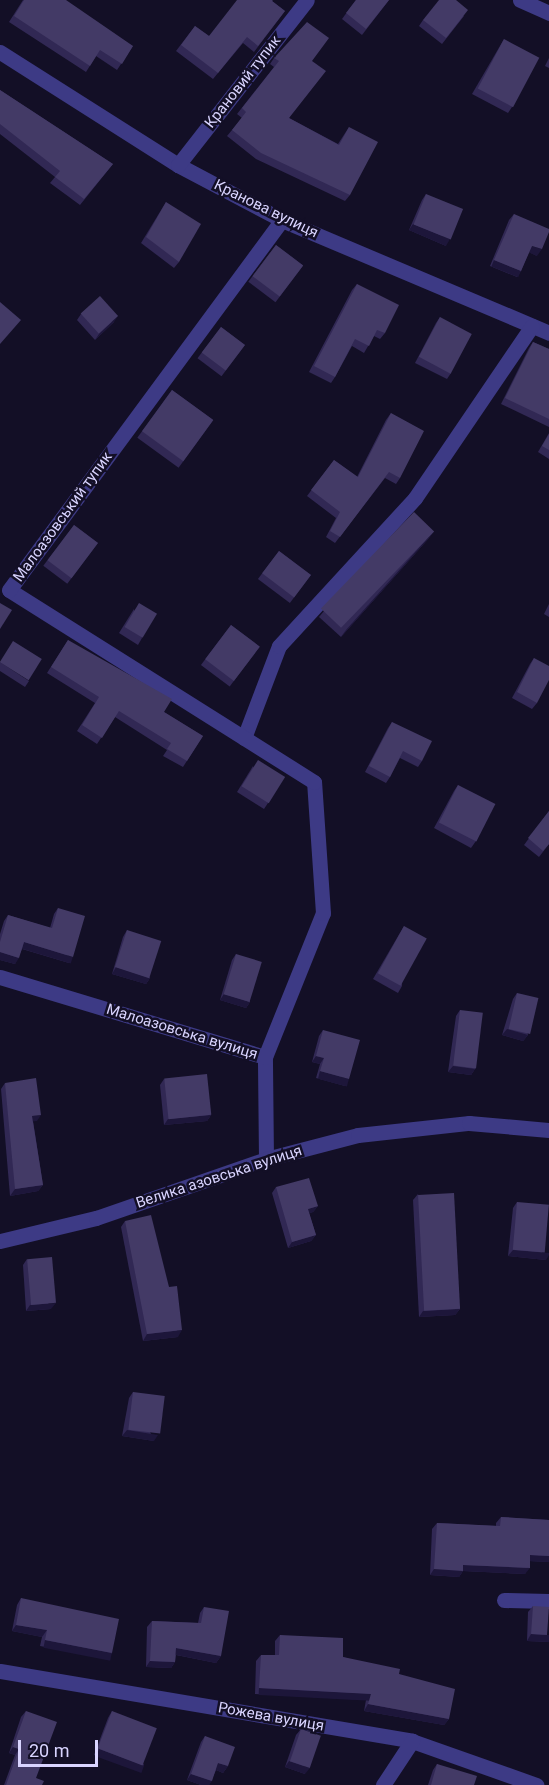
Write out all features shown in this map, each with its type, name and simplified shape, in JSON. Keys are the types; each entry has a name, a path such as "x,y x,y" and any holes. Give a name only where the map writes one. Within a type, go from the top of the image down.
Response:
{"street":[{"name":"Крановий тупик","path":"178,165 307,0"},
{"path":"520,0 549,13"},
{"name":"Кранова вулиця","path":"0,52 178,165 282,220 549,333"},
{"name":"Малоазовський тупик","path":"265,1057 323,913 314,782 9,590 282,220"},
{"path":"244,738 279,646 415,498 532,326"},
{"name":"Малоазовська вулиця","path":"0,977 265,1057 266,1159"},
{"name":"Велика азовська вулиця","path":"0,1241 96,1218 266,1159 358,1135 469,1123 549,1130"},
{"path":"504,1600 549,1601"},
{"name":"Рожева вулиця","path":"0,1671 412,1741 536,1785"},
{"path":"383,1785 412,1741"}],"building":[{"path":"24,0 66,0 133,46 122,64 100,50 90,66 14,16"},
{"path":"237,0 273,0 285,11 258,46 247,37 218,73 181,45 195,26 209,36"},
{"path":"356,0 389,0 366,29 346,13"},
{"path":"439,0 456,0 468,10 446,38 423,20"},
{"path":"307,22 329,38 312,61 326,71 289,118 339,145 349,127 378,142 350,195 261,153 232,130 246,112 242,108 279,61 274,58"},
{"path":"504,39 539,58 513,107 478,88"},
{"path":"0,90 113,164 84,199 55,177 60,171 0,124"},
{"path":"426,194 463,209 451,240 414,225"},
{"path":"166,202 201,224 179,262 146,237"},
{"path":"514,214 549,229 542,249 532,246 521,271 494,260"},
{"path":"276,245 303,265 280,297 253,276"},
{"path":"357,284 399,305 385,333 377,330 369,346 355,339 335,377 314,366"},
{"path":"100,296 118,316 99,333 81,313"},
{"path":"0,302 21,320 0,344"},
{"path":"440,317 472,334 451,374 419,357"},
{"path":"221,327 245,345 226,371 202,353"},
{"path":"533,342 549,349 549,419 505,398"},
{"path":"172,390 213,420 183,461 142,431"},
{"path":"391,413 424,431 400,478 389,472 340,537 330,531 340,512 311,490 334,460 358,477"},
{"path":"549,434 549,450 542,446"},
{"path":"414,512 434,531 341,628 321,608"},
{"path":"74,525 98,543 71,578 48,560"},
{"path":"279,551 311,575 294,597 262,573"},
{"path":"0,603 12,610 0,629"},
{"path":"139,603 157,614 143,638 125,627"},
{"path":"231,625 260,647 234,681 205,659"},
{"path":"68,640 172,699 164,712 203,736 187,761 167,749 171,743 119,711 102,738 82,725 99,697 51,667"},
{"path":"13,641 42,659 29,680 0,662"},
{"path":"534,658 549,666 549,680 537,703 517,692"},
{"path":"392,722 432,741 422,761 403,751 390,777 369,766"},
{"path":"258,760 285,777 269,803 242,786"},
{"path":"458,785 495,804 476,841 439,822"},
{"path":"549,811 549,844 543,851 528,838"},
{"path":"58,908 85,916 73,957 24,942 19,958 0,952 0,942 8,915 52,928"},
{"path":"404,926 427,939 401,986 378,973"},
{"path":"127,930 161,941 149,978 115,967"},
{"path":"236,954 262,962 250,1002 224,994"},
{"path":"517,993 538,998 530,1034 509,1029"},
{"path":"460,1010 483,1013 476,1068 453,1066"},
{"path":"323,1030 360,1040 349,1079 320,1071 324,1058 316,1056"},
{"path":"207,1074 211,1115 169,1119 164,1078"},
{"path":"36,1078 41,1115 32,1116 43,1185 15,1189 5,1083"},
{"path":"309,1178 318,1206 308,1209 316,1235 292,1242 276,1187"},
{"path":"454,1193 460,1309 424,1311 418,1195"},
{"path":"517,1202 549,1205 545,1253 513,1250"},
{"path":"151,1215 169,1287 177,1286 182,1330 147,1334 125,1221"},
{"path":"52,1257 56,1303 31,1305 27,1259"},
{"path":"133,1392 165,1396 160,1434 128,1430"},
{"path":"501,1517 549,1520 549,1556 530,1555 530,1568 463,1565 463,1571 434,1569 437,1523 500,1526"},
{"path":"21,1598 119,1619 112,1653 45,1640 47,1630 16,1625"},
{"path":"533,1606 549,1607 547,1635 531,1634"},
{"path":"204,1607 229,1611 221,1656 176,1648 175,1662 150,1661 152,1621 201,1623"},
{"path":"280,1635 343,1638 343,1657 400,1669 399,1674 455,1689 449,1719 368,1704 371,1694 259,1688 261,1655 279,1655"},
{"path":"26,1711 57,1722 36,1778 44,1781 42,1785 6,1785 19,1749 13,1747"},
{"path":"112,1711 157,1728 142,1766 98,1748"},
{"path":"301,1729 321,1736 310,1768 290,1761"},
{"path":"205,1736 235,1747 228,1766 218,1763 212,1781 191,1774"},
{"path":"437,1764 477,1776 474,1785 431,1785"}]}
